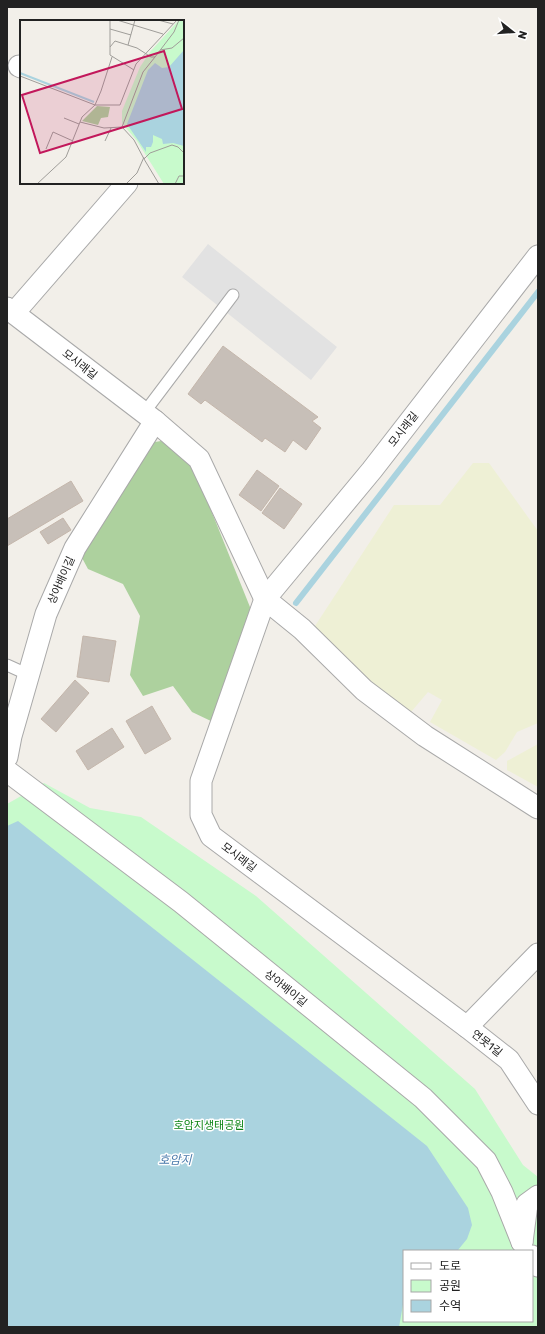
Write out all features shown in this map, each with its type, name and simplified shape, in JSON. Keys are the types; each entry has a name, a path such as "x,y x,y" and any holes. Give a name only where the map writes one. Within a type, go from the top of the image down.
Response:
{"street":[{"path":"10,310 127,184"},
{"name":"모시래길","path":"467,1027 211,836 201,815 201,781 264,599 372,470 538,256"},
{"name":"모시래길","path":"10,310 150,417 199,459 264,599"},
{"name":"상아배이길","path":"7,757 10,736 46,614 75,548 150,417"},
{"path":"264,599 302,629 364,690 419,732 538,808"},
{"name":"상아배이길","path":"7,771 181,902 422,1098 486,1161 502,1192 528,1250"},
{"name":"연못1길","path":"538,954 467,1027 509,1060 538,1104"},
{"path":"528,1250 527,1204 538,1196"}],"lane":[{"path":"150,417 233,295"},
{"path":"7,665 28,675"}],"green space":[{"path":"161,441 192,463 252,612 213,722 192,712 173,686 143,696 130,675 140,616 123,584 88,569 81,556 149,443"},
{"path":"473,463 489,463 538,531 538,723 517,732 505,752 496,760 430,722 442,700 428,692 411,712 391,700 315,634 315,626 394,505 440,505"},
{"path":"538,744 538,787 507,770 507,761"},
{"name":"호암지","path":"44,783 90,808 141,817 256,896 475,1089 523,1165 538,1177 538,1327 7,1327 7,804"}],"shaded area":[{"path":"208,244 337,347 311,380 182,277"}],"water":[{"name":"호암지","path":"18,821 427,1146 468,1208 472,1225 467,1239 458,1250 403,1250 403,1305 399,1327 7,1327 7,826"}],"building":[{"path":"223,346 318,417 312,421 321,428 306,450 293,440 285,452 265,438 262,442 205,400 201,404 188,394"},
{"path":"257,470 279,486 261,511 239,495"},
{"path":"71,481 83,501 7,546 7,519"},
{"path":"280,488 302,504 284,529 262,513"},
{"path":"63,518 71,530 48,544 40,532"},
{"path":"83,636 116,641 109,682 77,677"},
{"path":"75,680 89,693 56,732 41,719"},
{"path":"152,706 171,739 145,754 126,721"},
{"path":"112,728 124,747 88,770 76,751"}],"waterway":[{"path":"296,603 538,292"}],"park label":[{"name":"호암지생태공원","path":"209,1125"}]}
